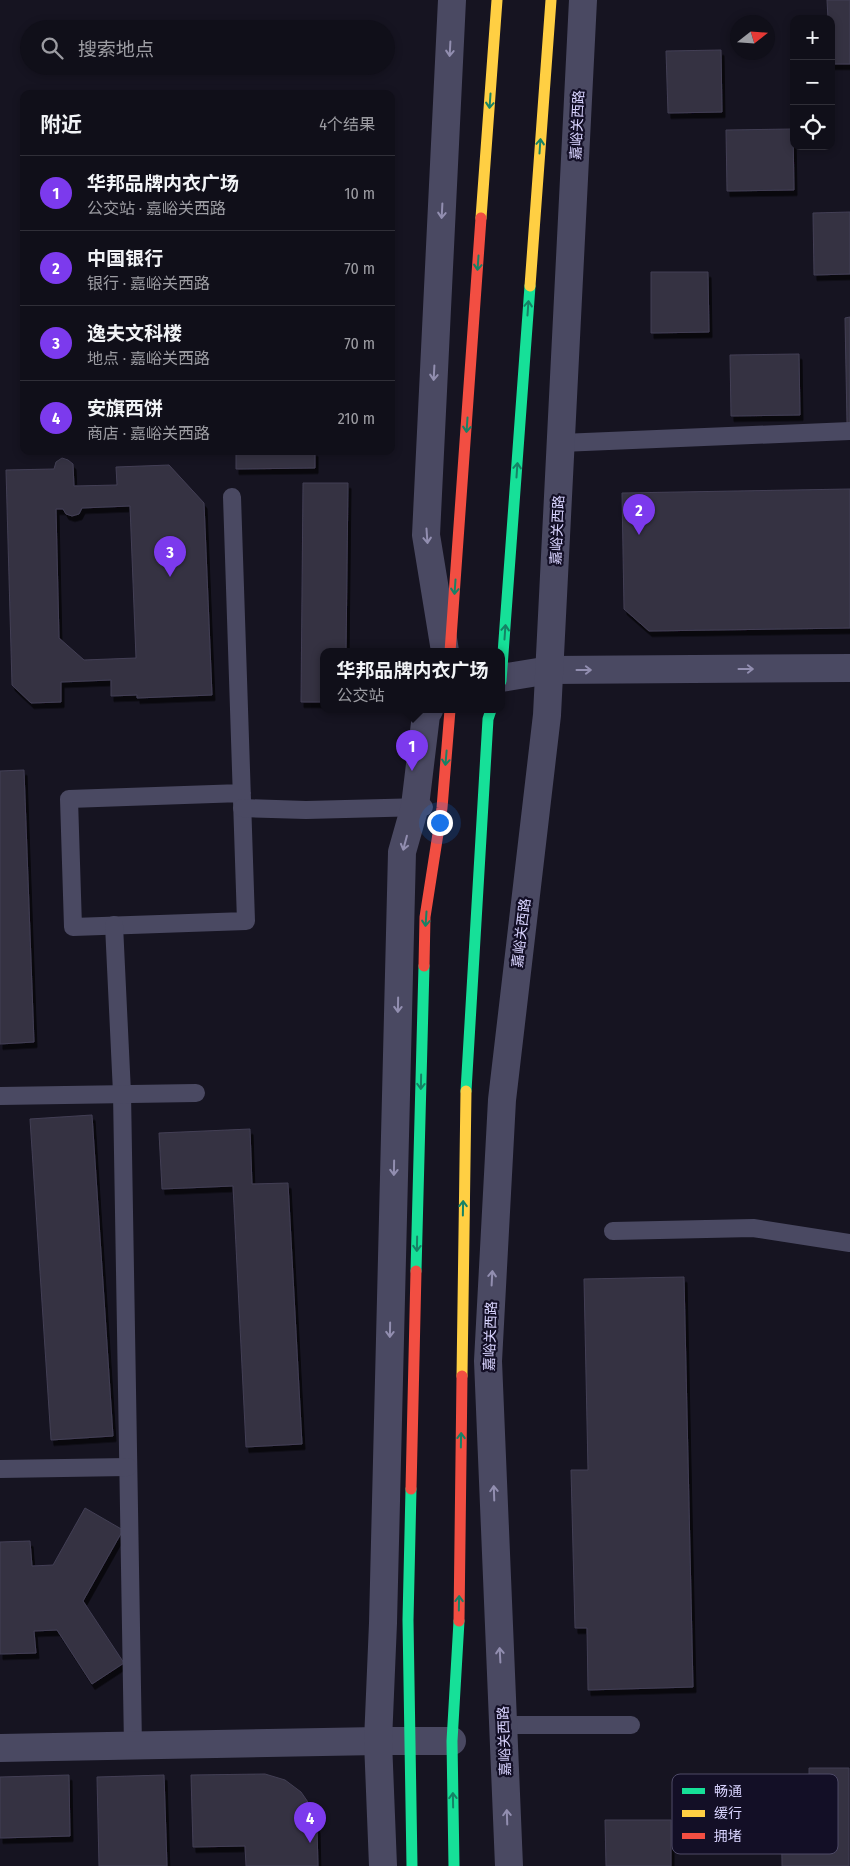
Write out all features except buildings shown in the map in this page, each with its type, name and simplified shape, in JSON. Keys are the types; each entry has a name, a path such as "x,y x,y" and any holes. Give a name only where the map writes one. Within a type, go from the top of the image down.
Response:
{"main road":[{"path":"450,648 497,0"},
{"path":"503,648 550,0"},
{"path":"412,1866 408,1620 425,917 442,808 450,713"},
{"name":"嘉峪关西路","path":"454,1866 452,1741 459,1619 464,1102 488,719 490,713"}],"street":[{"path":"444,648 426,534 452,0"},
{"name":"嘉峪关西路","path":"509,1866 488,1361 502,1100 547,715 583,0"},
{"path":"505,678 550,670 850,668"},
{"path":"383,1866 378,1741 383,1623 402,852 415,806 427,713"},
{"path":"0,1748 452,1741"}],"lane":[{"path":"561,444 850,432"},
{"path":"232,497 242,801 246,921 73,927 69,799 242,801 306,810 415,806 442,808"},
{"path":"114,925 122,1093 133,1746"},
{"path":"0,1096 196,1093"},
{"path":"613,1231 753,1228 850,1243"},
{"path":"0,1470 128,1467"},
{"path":"504,1725 631,1724"}],"traffic: fast":[{"path":"503,648 530,286"},
{"path":"466,1091 488,719 490,713"},
{"path":"416,1271 424,966"},
{"path":"411,1489 408,1620 412,1866"},
{"path":"454,1866 452,1741 459,1621"}],"traffic: slow":[{"path":"481,218 497,0"},
{"path":"530,286 551,0"},
{"path":"462,1376 466,1091"}],"traffic: jam":[{"path":"450,648 481,218"},
{"path":"424,966 425,917 442,808 450,713"},
{"path":"411,1489 416,1271"},
{"path":"459,1621 462,1376"}],"place":[{"name":"中国银行","path":"639,535"},
{"name":"逸夫文科楼","path":"170,577"},
{"name":"华邦品牌内衣广场","path":"412,771"},
{"name":"安旗西饼","path":"310,1843"}]}
